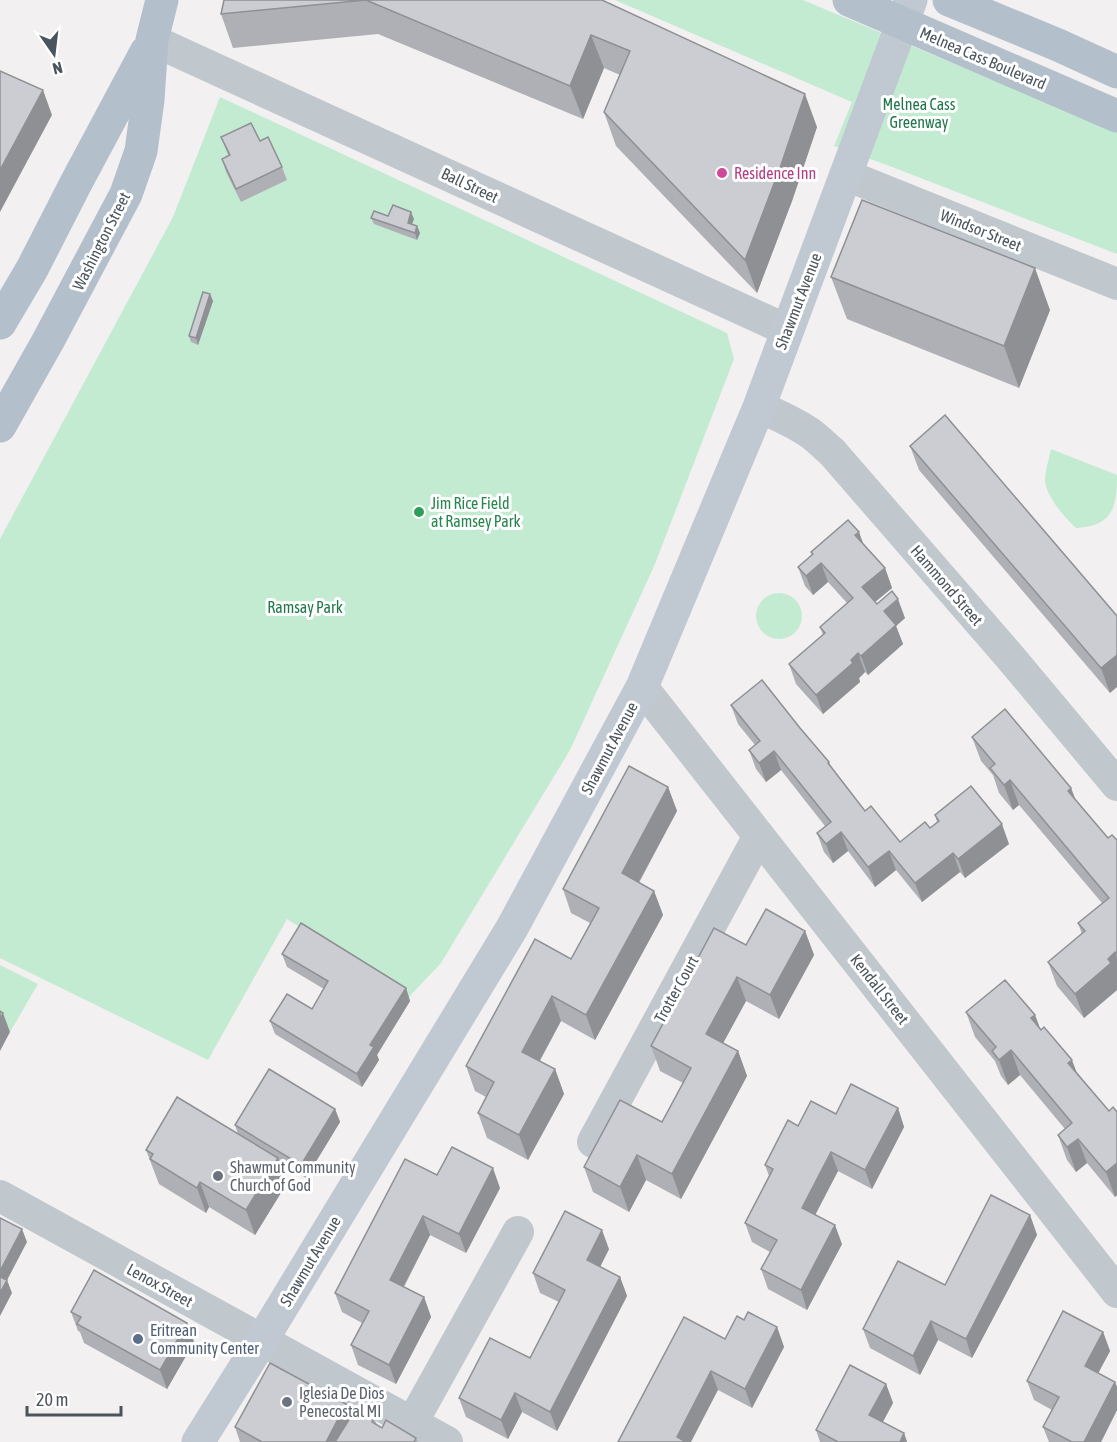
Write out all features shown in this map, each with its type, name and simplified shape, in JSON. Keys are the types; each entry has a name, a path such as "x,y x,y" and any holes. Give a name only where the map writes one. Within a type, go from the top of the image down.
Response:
{"main road":[{"name":"Washington Street","path":"0,426 126,194 141,151 152,40 162,0"},
{"name":"Melnea Cass Boulevard","path":"849,0 907,12 1117,116"},
{"path":"949,0 1117,72"},
{"name":"Shawmut Avenue","path":"198,1442 512,928 642,687 759,407 907,12"},
{"name":"Washington Street","path":"0,323 32,269 152,40"}],"street":[{"name":"Ball Street","path":"152,40 787,330"},
{"name":"Windsor Street","path":"846,175 1117,284"},
{"name":"Hammond Street","path":"759,407 805,430 832,452 1010,657 1117,785"},
{"name":"Kendall Street","path":"642,687 1117,1292"},
{"name":"Trotter Court","path":"593,1142 759,836"},
{"name":"Lenox Street","path":"0,1196 447,1442"},
{"path":"412,1423 518,1232"}],"green space":[{"name":"Melnea Cass Greenway","path":"615,0 803,0 1117,132 1117,254 834,146 852,102"},
{"name":"Ramsay Park","path":"220,97 727,333 734,359 655,564 570,750 441,963 409,997 287,919 208,1060 0,958 0,539 173,217"},
{"path":"1051,449 1117,475 1114,505 1105,519 1076,528 1062,513 1046,487 1046,469"},
{"path":"779,593 795,600 802,616 795,632 779,639 763,632 756,616 763,600"},
{"path":"0,965 38,984 10,1032 0,1027"}],"building":[{"path":"224,0 366,0 221,14"},
{"path":"366,0 602,0 805,94 745,260 604,112 630,51 591,35 570,86"},
{"path":"0,71 43,90 0,170"},
{"path":"251,123 260,141 268,137 282,167 236,189 222,159 230,155 221,137"},
{"path":"862,200 1035,268 1004,346 831,277"},
{"path":"393,205 411,212 408,223 417,226 415,233 371,218 374,211 388,216"},
{"path":"203,292 210,294 196,338 189,336"},
{"path":"945,415 1117,616 1117,655 1101,668 910,446"},
{"path":"848,520 859,532 855,535 885,568 862,587 877,604 892,591 898,599 884,611 896,625 861,656 858,653 851,660 853,663 816,695 789,664 825,633 820,627 853,598 821,563 806,576 798,567 813,554 811,552"},
{"path":"762,680 829,762 865,811 871,806 900,842 925,822 930,828 939,821 935,815 971,786 1002,824 958,859 953,853 915,883 889,851 868,867 841,832 826,844 817,833 831,822 774,751 759,763 749,750 760,741 731,705"},
{"path":"1005,709 1071,788 1068,791 1108,838 1112,835 1117,840 1117,954 1115,952 1108,959 1111,963 1075,994 1048,962 1085,931 1078,923 1109,898 1010,780 1004,785 990,768 995,764 972,737"},
{"path":"629,766 668,787 622,873 654,891 586,1015 552,996 522,1052 555,1069 519,1135 478,1113 494,1082 466,1066 535,939 571,959 599,908 563,889"},
{"path":"766,909 805,931 770,995 737,977 706,1034 738,1051 672,1174 637,1155 620,1187 584,1167 620,1100 662,1122 691,1068 651,1046 714,928 746,945"},
{"path":"301,923 406,988 370,1045 374,1047 357,1074 270,1021 287,994 312,1009 328,981 282,954"},
{"path":"1005,980 1035,1015 1031,1018 1041,1030 1044,1027 1072,1060 1068,1063 1109,1111 1113,1107 1117,1112 1117,1163 1106,1172 1078,1139 1067,1147 1058,1135 1072,1123 1011,1050 999,1060 992,1051 996,1047 966,1012"},
{"path":"269,1069 335,1109 301,1165 235,1125"},
{"path":"851,1084 898,1108 865,1170 831,1152 802,1208 835,1225 801,1290 761,1269 777,1240 745,1223 773,1169 765,1165 788,1120 798,1126 811,1101 836,1114"},
{"name":"Shawmut Community Church of God","path":"177,1097 278,1158 246,1210 200,1182 197,1188 150,1159 153,1154 146,1150"},
{"path":"452,1147 493,1168 459,1234 423,1216 390,1280 424,1297 389,1365 351,1345 369,1311 335,1293 405,1159 437,1175"},
{"path":"991,1195 1030,1215 966,1339 931,1321 913,1356 863,1329 898,1261 945,1285"},
{"path":"565,1211 602,1230 587,1260 620,1277 550,1412 515,1393 501,1420 459,1398 490,1338 530,1358 565,1290 533,1273"},
{"path":"0,1218 22,1229 0,1271"},
{"name":"Eritrean Community Center","path":"94,1270 187,1323 160,1370 77,1324 81,1317 71,1312"},
{"path":"0,1277 7,1280 0,1293"},
{"path":"1063,1311 1103,1332 1085,1366 1115,1382 1084,1442 1072,1442 1043,1427 1059,1397 1027,1381"},
{"path":"748,1312 777,1327 745,1389 711,1371 677,1437 686,1442 618,1442 684,1317 725,1339 737,1316 744,1320"},
{"path":"270,1363 346,1404 326,1442 262,1442 235,1427"},
{"path":"850,1365 886,1384 869,1415 904,1433 900,1442 838,1442 816,1430"},
{"path":"357,1407 374,1418 372,1422 382,1428 386,1420 416,1438 414,1442 335,1442"}],"place":[{"name":"Residence Inn","path":"722,173"},
{"name":"Jim Rice Field at Ramsey Park","path":"419,512"},
{"name":"Shawmut Community Church of God","path":"218,1176"},
{"name":"Eritrean Community Center","path":"138,1339"},
{"name":"Iglesia De Dios Penecostal MI","path":"287,1402"}]}
